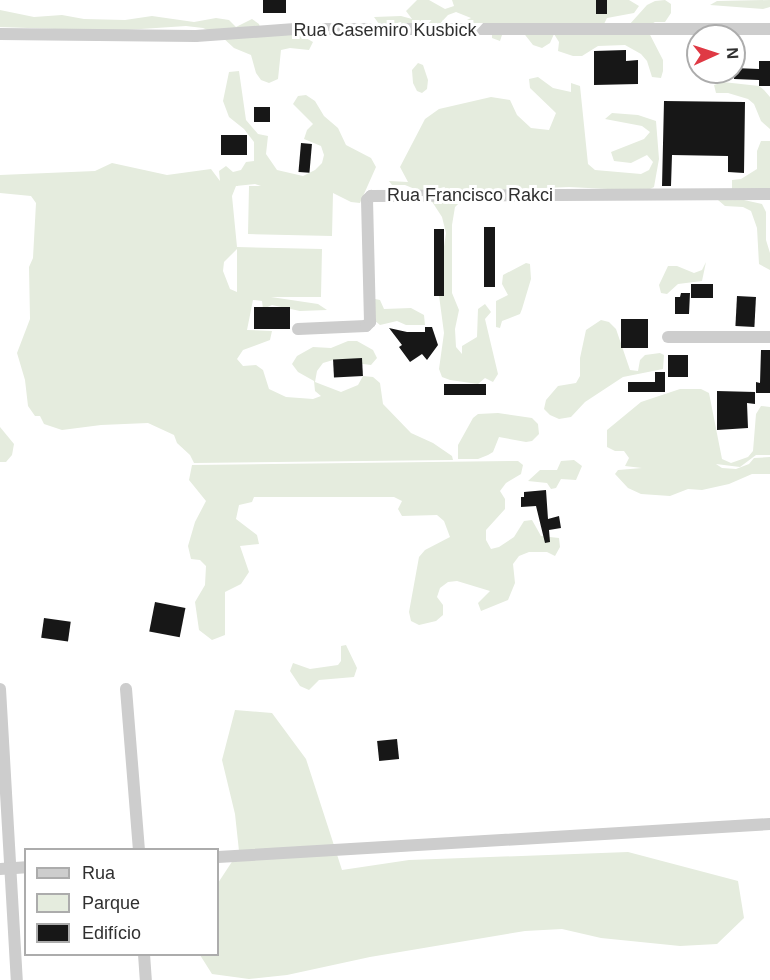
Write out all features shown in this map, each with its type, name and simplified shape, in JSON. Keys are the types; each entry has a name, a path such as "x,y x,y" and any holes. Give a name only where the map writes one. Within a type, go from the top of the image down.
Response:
{"street":[{"name":"Rua Casemiro Kusbick","path":"0,34 196,36 295,29 770,29"},
{"name":"Rua Francisco Rakci","path":"298,329 366,326 370,322 367,200 371,196 770,194"},
{"path":"668,337 770,337"},
{"path":"0,689 6,868 17,980"},
{"path":"126,689 139,848"},
{"path":"219,857 770,824"},
{"path":"6,868 24,867"},
{"path":"144,956 146,980"}],"green space":[{"path":"417,0 429,0 445,9 454,6 452,0 629,0 639,6 634,13 607,18 603,26 629,25 647,5 665,0 671,4 671,13 665,22 655,22 646,27 663,60 661,78 652,77 647,61 641,54 625,45 598,46 582,56 573,56 558,51 559,42 554,34 550,43 542,48 533,45 522,31 503,32 500,41 492,38 492,30 467,20 471,18 456,12 448,15 435,29 379,24 374,17 401,16 412,19 406,11"},
{"path":"770,0 770,7 763,9 710,5 717,1"},
{"path":"0,10 34,17 62,15 84,19 125,20 152,16 194,22 216,18 229,20 236,27 252,19 259,24 262,33 297,33 313,42 309,50 290,48 281,50 278,79 269,83 261,80 256,73 251,55 234,48 221,36 203,28 186,26 111,31 0,27"},
{"path":"418,63 423,65 428,80 427,89 422,93 417,91 413,83 412,70"},
{"path":"239,71 246,120 258,134 268,136 266,154 277,170 303,176 315,170 322,163 324,155 321,146 304,139 307,130 313,124 293,104 298,96 306,95 315,101 324,116 338,128 346,145 371,158 376,167 360,203 351,202 333,193 332,236 248,234 249,186 261,186 255,184 236,186 232,196 237,247 322,249 321,297 271,297 318,304 327,310 300,311 272,305 263,309 262,301 253,300 247,330 272,331 270,340 243,350 237,359 243,366 256,365 263,370 269,389 286,397 313,399 321,396 315,391 314,381 298,372 292,364 297,356 313,347 331,348 348,341 357,341 373,350 377,358 371,365 333,360 323,363 317,371 315,382 341,392 358,385 363,376 373,377 380,383 383,404 411,433 433,443 452,456 453,460 194,463 190,455 177,443 174,435 148,423 101,425 62,430 44,424 40,416 35,416 28,406 25,380 17,353 30,319 29,267 33,258 36,203 31,196 0,193 0,175 95,171 112,163 167,175 211,169 220,181 219,171 226,166 233,172 241,170 246,162 254,161 254,142 244,129 229,117 223,101 229,72","holes":["237,249 237,292 230,289 223,271 224,262"]},
{"path":"538,77 553,88 571,92 571,83 580,86 588,164 595,170 641,174 649,170 653,162 647,155 631,163 614,161 611,152 644,139 650,132 642,126 605,119 612,113 638,115 656,121 659,159 654,187 646,191 569,187 472,191 455,207 452,225 452,293 459,310 455,329 456,347 462,354 462,346 477,337 478,309 485,304 491,312 485,319 498,374 493,382 485,378 478,384 450,380 442,377 439,369 444,333 438,288 446,233 442,217 427,194 405,185 392,185 389,181 408,182 400,167 425,119 439,109 491,97 510,100 517,115 531,128 549,130 556,113 530,88 529,79"},
{"path":"714,85 759,86 770,97 770,129 761,121 754,104 748,99 728,93 716,93"},
{"path":"761,141 770,141 770,197 732,189 732,180 741,179 757,169 757,151"},
{"path":"735,198 762,204 766,212 766,240 770,253 770,270 759,264 757,228 751,211 743,207 725,206 718,200"},
{"path":"706,262 702,281 678,284 667,294 661,293 659,285 668,266 677,266 694,273 702,270"},
{"path":"526,263 530,264 531,279 520,314 502,321 500,328 496,327 496,301 508,295 502,284 503,275"},
{"path":"375,299 380,300 384,309 411,308 424,315 425,325 406,325 397,321 380,325 374,320"},
{"path":"601,320 609,322 616,329 630,370 638,371 640,360 645,355 660,353 664,355 663,369 623,377 585,402 571,417 559,419 550,415 544,409 546,400 558,386 576,383 580,376 580,358 586,330"},
{"path":"680,389 701,389 709,393 722,459 731,463 748,457 753,451 756,414 761,406 770,407 770,455 756,455 740,467 716,464 722,468 736,469 749,464 754,458 770,457 770,474 752,474 729,484 702,490 688,489 670,496 641,494 628,488 615,474 618,470 642,468 625,466 629,458 624,451 615,451 607,447 607,430 641,402"},
{"path":"498,413 532,418 538,424 539,434 532,441 526,442 499,437 493,452 488,455 478,459 458,459 458,445 473,418 478,414"},
{"path":"0,427 14,444 12,455 6,462 0,462"},
{"path":"574,460 582,466 576,480 561,479 556,488 551,489 547,483 528,481 540,470 557,470 561,461"},
{"path":"518,461 523,465 521,474 506,483 500,491 505,499 505,509 486,530 486,540 491,549 499,547 514,537 524,521 532,520 541,536 559,538 560,547 555,556 547,552 529,552 519,556 513,564 515,583 508,600 481,611 478,603 490,591 457,581 448,582 440,588 437,597 443,605 443,615 436,621 419,625 411,621 409,612 419,557 425,550 450,537 444,521 437,515 402,516 398,509 402,501 394,497 254,497 252,502 239,505 236,519 257,535 259,544 240,546 249,572 241,584 225,592 225,635 212,640 199,630 195,602 205,585 206,566 200,560 191,559 188,546 195,522 206,501 189,480 192,465"},
{"path":"346,645 357,668 354,677 319,680 309,690 300,686 290,671 293,663 310,669 338,665 341,661 341,646"},
{"path":"235,710 272,713 306,759 342,870 409,860 628,852 738,881 744,918 717,944 680,946 601,938 562,929 525,931 370,957 287,975 249,979 212,974 201,956 219,956 219,881 239,851 235,814 222,760"}],"building":[{"path":"263,0 286,0 286,13 263,13"},
{"path":"596,0 607,0 607,14 596,14"},
{"path":"626,50 626,61 638,60 638,84 594,85 594,51"},
{"path":"759,61 770,61 770,86 759,86 759,80 746,79 746,68 759,69"},
{"path":"664,101 745,102 744,173 728,172 728,156 672,155 671,186 662,186"},
{"path":"254,107 270,107 270,122 254,122"},
{"path":"221,135 247,135 247,155 221,155"},
{"path":"301,143 312,144 309,173 298,172"},
{"path":"484,227 495,227 495,287 484,287"},
{"path":"434,229 444,229 444,296 434,296"},
{"path":"691,284 713,284 713,298 691,298"},
{"path":"681,293 690,293 689,314 675,314 675,297 680,297"},
{"path":"737,296 756,297 754,327 735,326"},
{"path":"254,307 290,307 290,329 254,329"},
{"path":"621,319 648,319 648,348 621,348"},
{"path":"425,327 432,327 438,345 427,360 422,354 410,362 399,347 402,345 389,328 407,332 425,332"},
{"path":"761,350 770,350 770,393 756,393 756,382 760,383"},
{"path":"668,355 688,355 688,377 668,377"},
{"path":"362,358 363,376 334,377 333,360"},
{"path":"655,372 665,372 665,392 628,392 628,382 655,382"},
{"path":"444,384 486,384 486,395 444,395"},
{"path":"717,391 755,392 755,404 747,403 748,428 717,430"},
{"path":"546,490 548,519 559,516 561,528 549,530 550,542 545,543 536,506 521,507 521,497 524,497 524,492"},
{"path":"155,602 185,608 180,637 149,631"},
{"path":"44,618 71,622 68,642 41,638"},
{"path":"397,739 399,759 379,761 377,741"}]}
